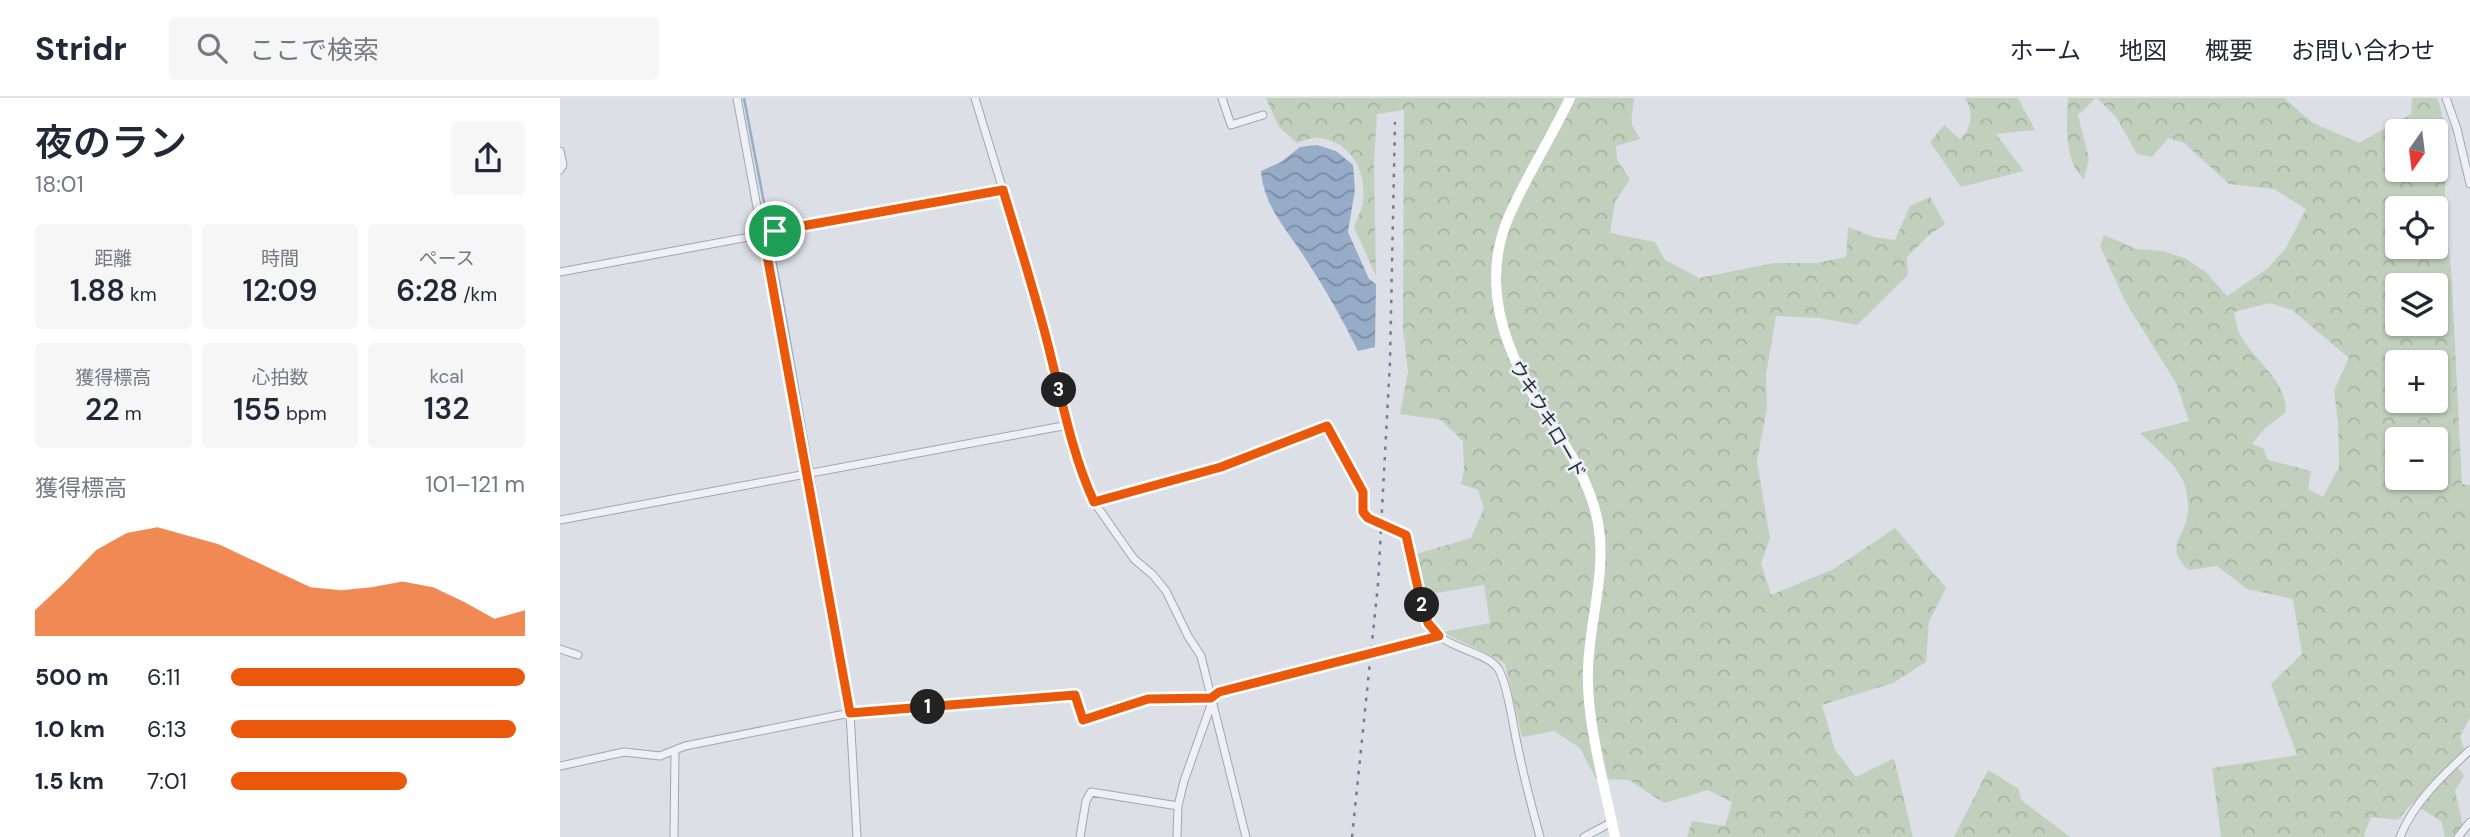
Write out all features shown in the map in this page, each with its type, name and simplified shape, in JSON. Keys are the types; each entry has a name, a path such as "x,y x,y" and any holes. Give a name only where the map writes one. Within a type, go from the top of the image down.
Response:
{"street":[{"path":"737,98 764,233 850,713 857,837"},
{"path":"975,98 1038,305 1086,485 1094,502 1134,559 1153,575 1166,591 1201,656 1246,837"},
{"path":"1222,98 1231,125 1262,115"},
{"name":"ウキウキロード","path":"1570,98 1506,223 1497,271 1497,299 1506,343 1525,381 1585,481 1598,525 1600,560 1588,656 1588,689 1615,837"},
{"path":"2446,98 2457,129 2470,184"},
{"path":"560,151 560,170"},
{"path":"560,272 1003,190"},
{"path":"560,520 1068,425"},
{"path":"1094,502 1221,467 1327,426 1363,492 1363,512 1368,518 1406,535 1428,623 1439,636 1455,647 1489,661 1498,669 1513,718 1517,747 1540,837"},
{"path":"1177,837 1178,806 1184,781 1211,701 1219,692 1439,636"},
{"path":"560,649 578,655"},
{"path":"560,766 624,752 660,756 685,746 850,713 1075,695 1083,720 1148,699 1211,701"},
{"path":"2400,837 2406,820 2425,796 2470,750"},
{"path":"674,837 676,751"},
{"path":"1080,837 1086,801 1091,792 1178,806"},
{"path":"1584,837 1612,822"},
{"path":"2458,837 2470,822"}],"green space":[{"path":"1266,98 1634,98 1631,123 1640,139 1616,146 1617,160 1630,179 1615,202 1610,233 1655,242 1665,260 1699,278 1774,263 1816,263 1846,257 1848,227 1874,237 1895,240 1910,206 1930,197 1945,224 1907,257 1908,275 1857,325 1819,318 1776,316 1766,374 1767,408 1757,461 1770,539 1761,563 1771,595 1834,569 1895,528 1946,588 1929,621 1926,662 1893,683 1822,705 1835,750 1856,777 1894,758 1913,837 1687,837 1692,821 1725,826 1732,802 1708,790 1664,803 1629,780 1596,779 1580,748 1554,731 1522,737 1505,664 1443,632 1490,623 1484,585 1425,595 1416,554 1471,538 1484,508 1478,490 1461,484 1464,470 1463,441 1441,420 1400,414 1408,372 1403,327 1404,110 1377,114 1374,161 1376,276 1354,227 1362,208 1364,190 1354,159 1348,151 1330,140 1316,138 1297,143 1279,127"},
{"path":"1965,98 2018,98 2035,130 1996,134 2024,171 1961,187 1930,142 1944,125 1960,139 1964,135 1971,114"},
{"path":"2068,98 2096,98 2078,115 2089,159 2084,179 2072,162 2069,152"},
{"path":"2097,98 2284,98 2313,123 2359,143 2385,128 2385,182 2445,182 2445,196 2385,196 2385,259 2448,259 2448,245 2462,484 2470,485 2470,718 2460,736 2464,749 2454,762 2464,776 2455,791 2463,826 2456,837 2445,837 2441,821 2412,803 2398,820 2371,817 2365,837 2221,837 2212,768 2297,755 2271,684 2302,654 2293,599 2247,589 2217,566 2189,570 2181,562 2177,548 2188,510 2184,483 2170,462 2140,433 2189,421 2176,383 2125,301 2100,246 2104,235 2136,249 2163,251 2185,258 2207,273 2227,296 2267,269 2286,248 2306,209 2274,189 2229,184 2184,143 2168,138 2152,157 2137,154 2116,117","holes":["2269,303 2292,310 2349,358 2334,391 2339,467 2323,497 2308,489 2311,471 2268,460 2263,448 2252,444 2264,429 2286,412 2285,401 2270,373 2240,335 2234,312"]},
{"path":"2412,98 2437,98 2442,117 2402,119 2411,114"},
{"path":"1988,770 2019,789 2021,800 2070,837 1954,837"}],"water":[{"path":"1317,145 1336,151 1353,165 1355,189 1348,232 1369,279 1376,284 1375,347 1358,351 1321,283 1278,219 1263,184 1261,171 1281,162 1300,147"}],"waterway":[{"path":"744,98 783,302 853,706"}],"railway":[{"path":"1352,837 1378,584 1390,361 1395,122"}],"route":[{"path":"1003,190 1038,305 1068,425 1086,485 1094,502 1221,467 1327,426 1363,492 1363,512 1368,518 1406,535 1422,606 1428,623 1439,636 1219,692 1211,698 1148,699 1083,720 1075,695 850,713 763,233 775,231 1003,190"}]}
